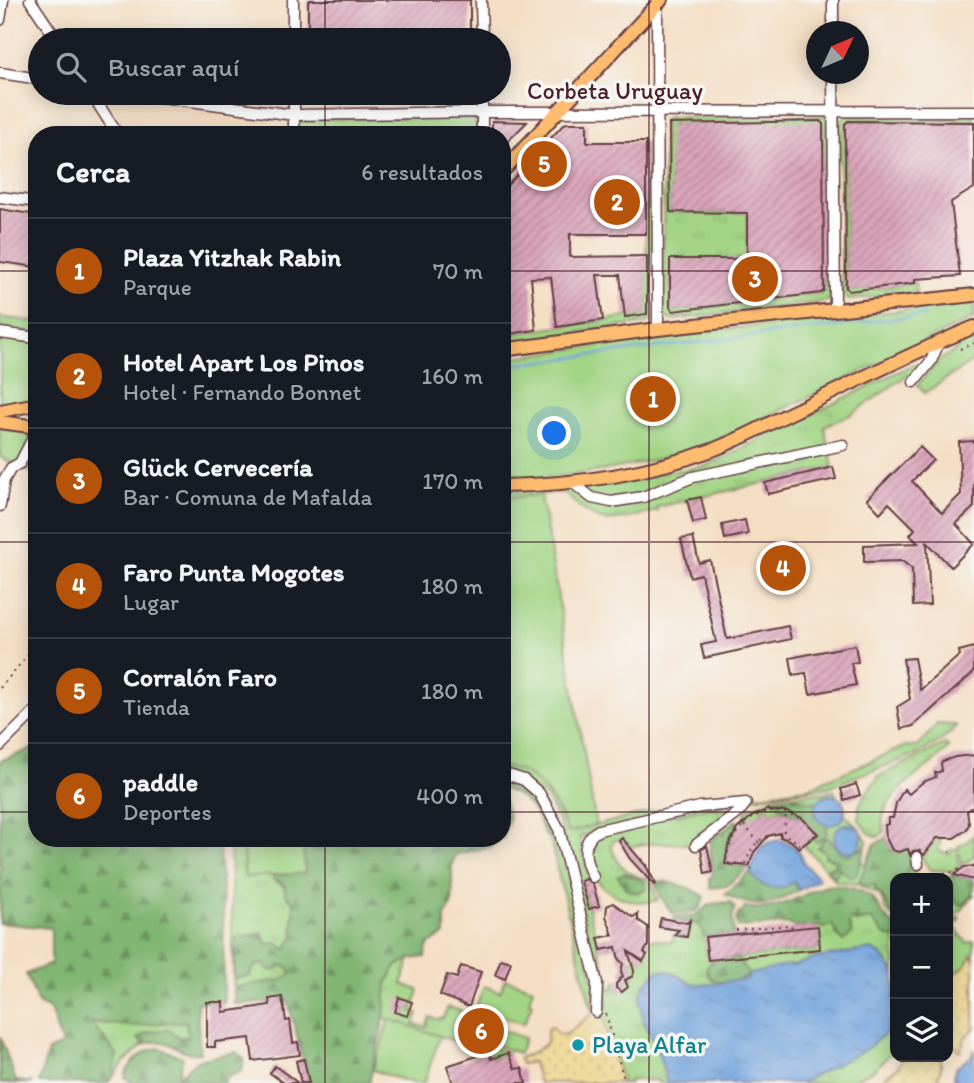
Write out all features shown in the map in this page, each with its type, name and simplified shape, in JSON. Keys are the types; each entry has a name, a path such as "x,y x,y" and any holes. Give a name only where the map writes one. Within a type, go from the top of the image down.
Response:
{"main road":[{"path":"511,162 658,1"},
{"path":"511,349 658,329 974,295"},
{"path":"511,485 572,482 667,464 715,449 974,327"},
{"path":"0,411 28,406"},
{"path":"0,422 28,427"}],"street":[{"path":"0,20 3,0"},
{"path":"30,0 49,28"},
{"path":"293,0 293,28"},
{"path":"481,0 482,28"},
{"path":"833,0 833,21"},
{"path":"658,1 658,329"},
{"path":"0,73 28,77"},
{"path":"833,84 835,309"},
{"path":"99,105 112,126"},
{"name":"Corbeta Uruguay","path":"220,105 294,115 974,111"},
{"path":"294,105 294,126"},
{"path":"482,105 482,126"},
{"path":"0,197 28,201"},
{"path":"0,333 28,337"},
{"path":"914,382 931,361 939,342"},
{"path":"572,482 592,498 611,502 643,497 694,477 843,445"},
{"path":"0,506 4,480 11,468 20,463 28,447"},
{"path":"0,746 28,718"},
{"path":"511,776 524,780 539,793 559,829 597,983 601,1012"},
{"path":"593,877 587,863 586,847 591,836 599,830 699,807 746,803 738,813 696,845"}],"path":[{"path":"960,349 974,343"},
{"path":"0,688 28,655"},
{"path":"751,867 746,864 726,863 733,838 743,824 759,814 776,811 801,818 817,834 797,848"},
{"path":"783,839 787,813"},
{"path":"743,824 761,845"},
{"path":"746,864 757,841 765,836 783,835 801,846"},
{"path":"641,859 648,867 649,873 654,874"},
{"path":"953,873 958,869"},
{"path":"736,930 791,925 792,928"},
{"path":"601,1012 625,1083"}],"shaded area":[{"path":"974,188 974,274 960,276 951,202"}],"green space":[{"path":"845,116 974,116 974,121 848,121 845,124 846,288 849,291 915,283 916,292 849,300 842,294 839,122"},
{"path":"469,117 476,122 476,126 297,126 298,119"},
{"path":"669,117 829,118 831,293 828,301 670,320 665,316 664,120","holes":["821,122 824,290 821,293 673,311 670,307 670,260 747,259 747,213 670,212 670,124"]},
{"path":"646,142 652,142 652,320 647,323 511,342 511,334 647,314"},
{"path":"974,302 974,318 710,444 608,470 511,480 511,358 697,331"},
{"path":"0,317 28,321 28,332 0,328"},
{"path":"0,337 28,341 28,402 0,407"},
{"path":"974,338 974,360 925,393 917,385 939,361"},
{"path":"914,364 920,368 910,378 907,375 852,414 824,426 833,467 657,507 657,511 615,520 597,518 563,492 511,497 511,491 568,488 706,466"},
{"path":"0,427 28,431 28,471 0,457"},
{"path":"541,495 596,825 568,832 558,809 544,789 526,774 511,768 511,497"},
{"path":"937,724 956,725 942,740 917,754 828,787 746,799 593,831 580,837 586,867 592,878 581,881 610,990 619,980 616,984 617,990 626,990 628,985 625,980 633,976 634,971 629,964 636,956 643,961 647,955 643,952 652,939 672,942 674,935 686,937 689,923 699,924 703,928 708,960 820,949 818,926 842,918 856,922 871,919 890,936 890,1054 874,1070 847,1083 658,1083 657,1080 630,1080 630,1083 621,1083 600,1008 608,1007 560,825 547,798 511,775 511,768 526,774 544,789 568,832 659,810 808,788 906,746 918,747"},
{"path":"945,744 948,749 901,789 886,807 883,816 884,832 878,837 869,833 859,820 859,807 879,776"},
{"path":"28,750 28,847 220,847 224,1003 197,1002 200,1053 192,1053 160,1042 143,1045 138,1038 147,1033 168,1029 178,1037 188,1038 186,1021 130,1026 91,1022 117,1055 113,1077 107,1083 39,1083 48,1051 62,1045 50,1009 38,1003 26,974 51,964 51,928 0,923 0,761"},
{"path":"511,779 523,783 543,803 558,838 595,986 592,1012 550,839 553,839 555,834 549,819 511,783"},
{"path":"511,783 529,794 541,808 555,835 553,839 544,835 534,812 511,792"},
{"path":"834,791 837,797 823,796 820,821 834,823 844,814 857,826 867,841 861,863 865,864 869,855 886,838 892,850 898,852 908,849 910,867 916,873 890,873 890,914 880,895 857,884 836,881 803,846 818,834 802,818 790,812 769,811 767,807 744,822 746,809 776,798"},
{"path":"791,796 811,802 818,801 816,812 827,826 826,836 817,842 813,839 818,834 802,818 788,812 774,801 776,798"},
{"path":"699,809 736,810 692,844 653,843 631,847 622,839 613,841 611,846 620,865 636,876 650,879 658,900 640,902 620,897 603,887 592,871 589,844 602,831"},
{"path":"736,820 739,827 728,846 725,864 749,867 726,886 710,888 710,877 713,875 710,841"},
{"path":"974,835 974,857 963,864 960,854 957,854 960,866 952,871 930,870 922,858 937,838 941,841 938,851 950,854 950,850 959,849 958,846"},
{"path":"829,838 837,850 844,854 854,853 866,845 856,875 851,877 840,870 833,878 826,870 838,861 825,857 825,852 818,848 824,839"},
{"path":"886,838 892,850 898,852 908,849 910,857 906,873 890,873 890,909 875,889 876,885 865,886 859,882 875,844"},
{"path":"230,847 243,847 245,877 274,875 273,879 292,895 298,909 300,925 299,934 289,953 292,990 288,1001 234,1004"},
{"path":"243,847 303,847 305,873 245,877"},
{"path":"303,847 490,847 456,854 452,869 452,901 445,916 445,934 428,945 425,957 410,959 395,967 387,984 384,1018 369,1083 309,1083 288,1001 234,1004 235,987 281,980 291,974 290,969 281,965 276,970 269,970 264,964 253,967 250,976 234,979 235,939 262,933 267,944 277,943 286,949 293,937 294,903 286,895 284,885 273,880 274,875 305,873"},
{"path":"750,872 794,881 799,890 780,900 763,904 745,903 725,894"},
{"path":"624,873 644,881 646,889 637,893 626,889 618,876"},
{"path":"953,875 954,901 964,904 974,895 962,910 953,915"},
{"path":"953,876 974,880 974,889 971,892 973,894 962,905 954,901"},
{"path":"663,881 700,894 704,897 700,908 692,912 672,913 656,886 657,882"},
{"path":"827,886 852,888 874,900 890,922 890,936 871,919 856,922 851,919 849,924 852,934 843,941 837,936 832,924 825,928 796,928 790,924 738,927 736,919 745,907 777,906"},
{"path":"730,902 735,908 732,917 734,934 705,937 699,924 674,920 675,916 694,916 711,904"},
{"path":"958,917 960,920 954,926 967,943 974,941 974,954 953,975 953,936 953,920"},
{"path":"738,958 749,976 718,982 709,975 706,968 714,960"},
{"path":"410,959 402,984 419,990 412,1011 418,1013 414,1024 426,1027 430,1017 438,1020 443,1018 448,1007 469,1013 461,1036 508,1053 491,1059 489,1052 384,1018 387,984 395,967"},
{"path":"505,979 533,988 529,1001 532,1003 524,1024 476,1007 484,986 500,992"},
{"path":"389,1019 440,1036 424,1083 412,1083 373,1070"},
{"path":"470,1019 525,1038 519,1053 465,1034"},
{"path":"186,1021 189,1038 178,1037 168,1029 147,1033 138,1038 143,1045 125,1061 113,1077 117,1055 90,1022 130,1026"},
{"path":"0,1036 16,1081 34,1083 0,1083"},
{"path":"159,1048 183,1057 178,1077 197,1060 236,1052 244,1059 242,1071 226,1078 225,1083 132,1083 125,1077 138,1058"}],"sand":[{"path":"974,954 974,1029 966,1036 960,1051 953,1043 953,975"},
{"name":"Playa Alfar","path":"601,1010 622,1083 539,1083 533,1062 521,1064 519,1058 546,1044 548,1028 553,1027 558,1034 565,1035"},
{"path":"900,1062 941,1062 937,1083 877,1083"}],"water":[{"path":"830,795 840,800 845,810 840,820 830,825 820,820 815,810 820,800"},
{"path":"848,824 858,828 862,838 858,848 848,852 838,848 834,838 838,828"},
{"path":"779,840 795,848 803,862 819,879 799,890 794,881 782,887 770,888 754,878 750,872 758,850 771,841"},
{"path":"871,949 880,953 890,966 890,1030 868,1048 801,1083 667,1083 656,1045 643,1020 640,998 644,986 656,972 671,972 692,983 714,984 748,979 749,974 793,966 815,958"},
{"path":"974,1049 974,1083 957,1083 954,1077 955,1068 972,1056"}],"building":[{"path":"470,0 470,28 308,28 308,2"},
{"path":"492,121 527,122 511,138 511,126 492,126"},
{"path":"820,121 823,124 824,290 821,293 673,311 670,307 670,259 747,259 747,213 670,212 669,124"},
{"path":"848,121 974,122 974,188 951,202 960,276 915,279 915,283 849,291 846,288 845,124"},
{"path":"587,123 587,142 646,142 646,234 570,234 570,257 647,256 647,314 625,317 620,275 597,275 603,320 557,327 551,277 531,278 536,330 511,334 511,181 564,124"},
{"path":"0,209 28,214 28,266 0,262"},
{"path":"974,441 974,507 956,524 974,544 951,567 927,542 930,605 913,606 912,569 902,561 864,562 864,545 918,543 910,535 915,529 889,503 880,513 867,499 920,447 933,460 912,481 942,513 961,494 959,442"},
{"path":"833,467 836,479 768,494 765,483"},
{"path":"701,497 706,520 693,523 687,500"},
{"path":"745,520 748,534 725,539 722,525"},
{"path":"693,537 699,563 710,560 727,639 788,626 791,639 704,658 701,645 716,642 701,574 690,577 681,539"},
{"path":"784,562 789,564 789,574 784,576 779,574 777,569 779,564"},
{"path":"855,645 858,662 851,663 856,685 810,694 806,673 793,675 790,658"},
{"path":"974,647 972,674 913,726 901,729 897,707 910,699 903,659 914,658 920,690 960,655 959,651"},
{"path":"974,755 974,806 967,811 969,824 966,830 954,838 937,838 924,855 919,850 910,855 908,849 898,852 892,850 886,838 885,825 888,824 888,818 893,818 896,803 904,789 909,794 923,782 936,777 935,773 942,771 943,761"},
{"path":"856,784 860,795 844,800 841,789"},
{"path":"768,809 785,811 802,818 818,834 799,848 780,837 780,833 768,836 754,852 749,866 725,864 728,846 737,829 751,817"},
{"path":"622,838 646,866 656,884 654,885 630,859 619,841"},
{"path":"707,846 713,872 705,874 701,850"},
{"path":"974,866 974,880 954,875 964,867"},
{"path":"586,879 593,884 599,906 589,909 581,881"},
{"path":"613,903 633,917 638,914 638,920 648,927 648,946 644,952 647,955 643,961 628,951 634,971 633,976 625,980 628,987 622,992 616,988 623,976 623,963 619,960 616,947 601,950 598,938 613,935 606,916 607,906"},
{"path":"661,918 687,923 690,920 687,937 674,935 679,930 659,927"},
{"path":"818,926 820,949 708,960 705,937"},
{"path":"501,959 511,962 505,979 495,975"},
{"path":"461,966 481,972 469,1007 440,995 447,975 457,978"},
{"path":"282,997 286,1021 290,1020 293,1043 298,1042 300,1055 253,1061 250,1038 215,1042 215,1047 207,1047 207,1002 223,1002 223,1012 270,1005 269,999"},
{"path":"399,997 412,1002 407,1016 395,1012"},
{"path":"489,1052 491,1059 508,1053 515,1069 522,1068 526,1083 453,1083 447,1066"},
{"path":"304,1059 309,1083 301,1083 296,1061"},
{"path":"275,1066 298,1083 284,1083 270,1073"}],"waterway":[{"path":"511,365 926,315"}],"place":[{"name":"Corralón Faro","path":"544,164"},
{"name":"Hotel Apart Los Pinos","path":"617,202"},
{"name":"Glück Cervecería","path":"755,279"},
{"name":"Plaza Yitzhak Rabin","path":"653,399"},
{"name":"Faro Punta Mogotes","path":"783,568"},
{"name":"paddle","path":"481,1031"},
{"name":"Playa Alfar","path":"578,1045"}]}
